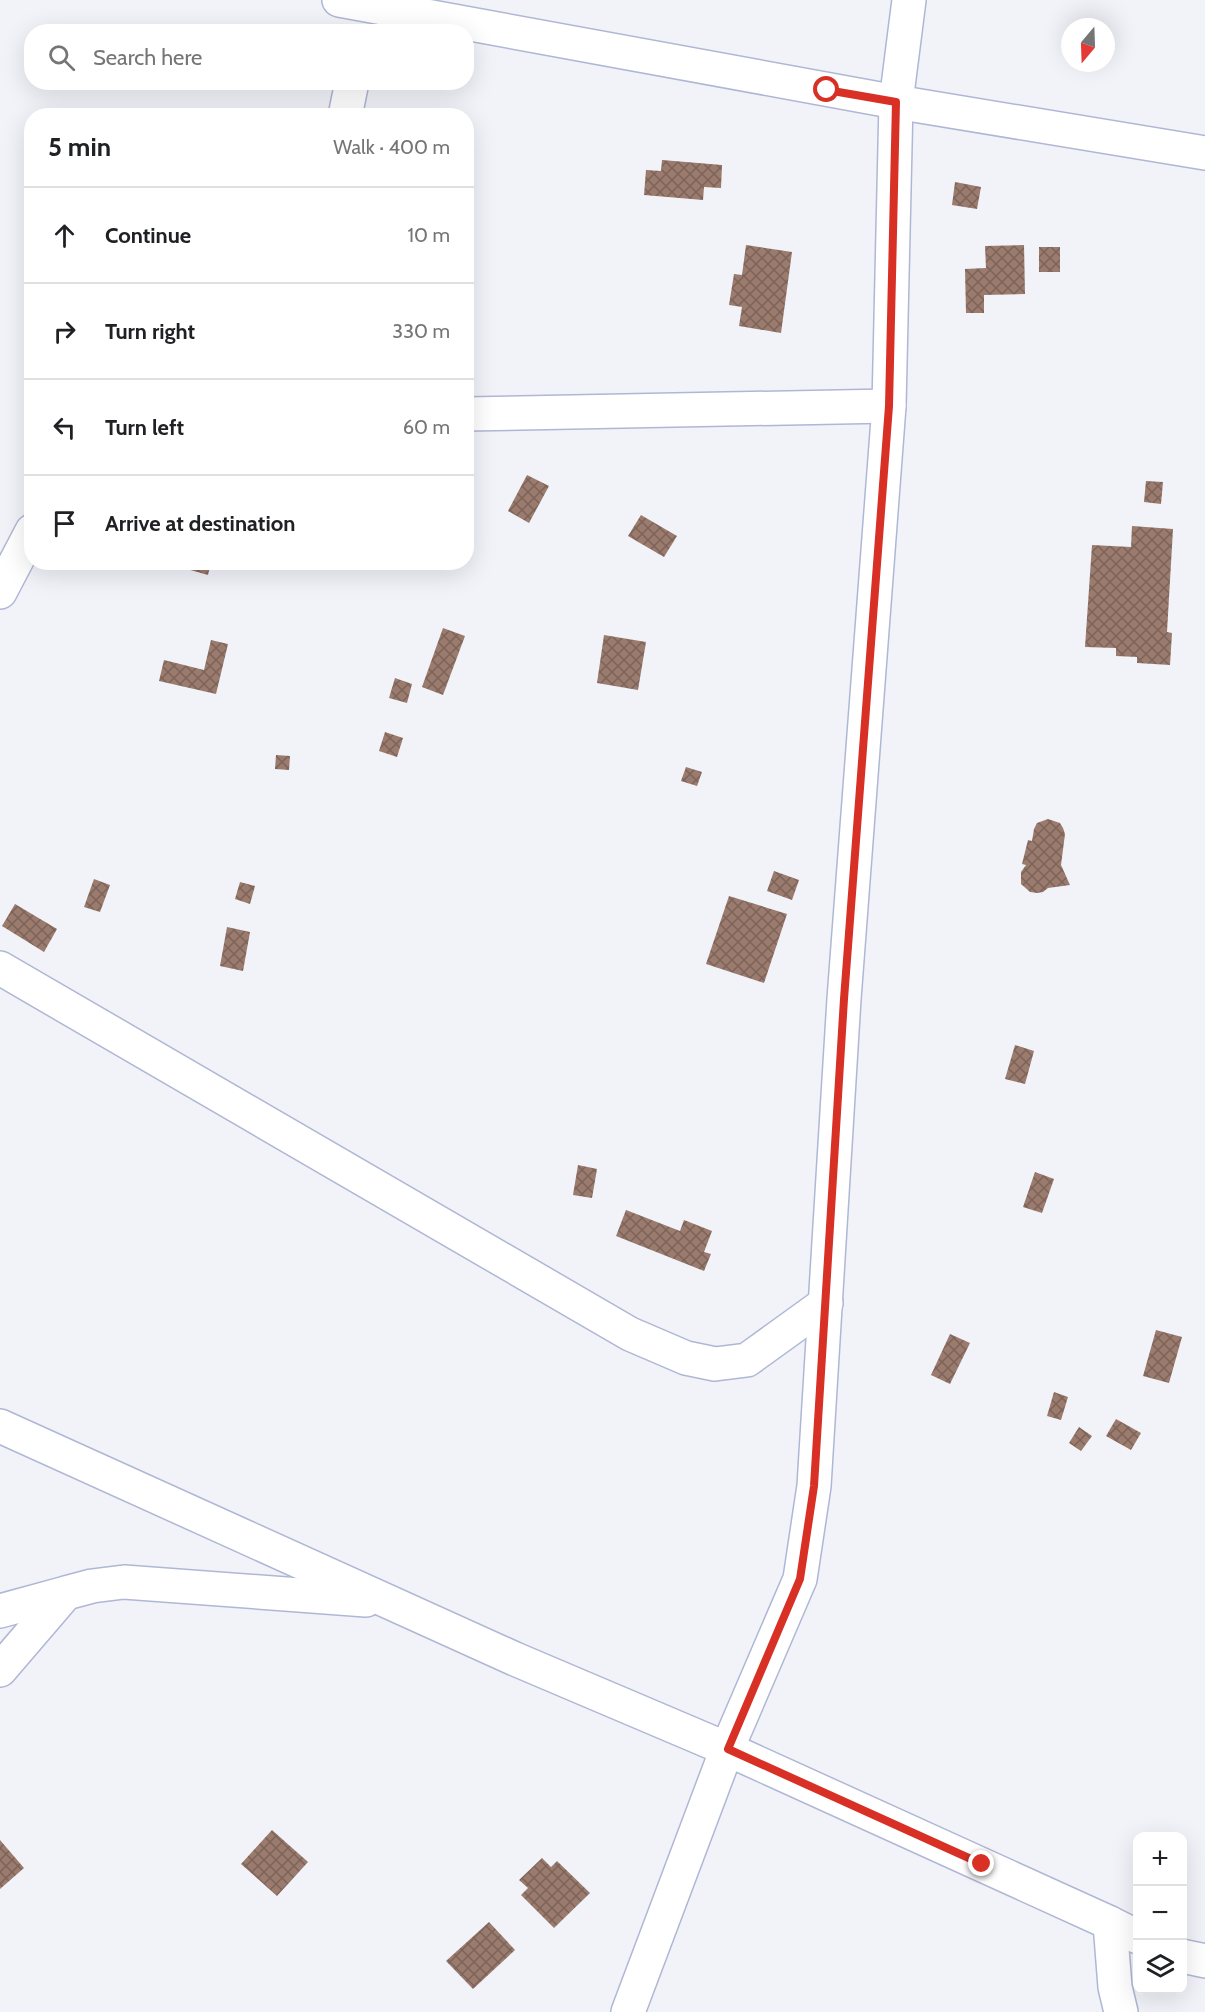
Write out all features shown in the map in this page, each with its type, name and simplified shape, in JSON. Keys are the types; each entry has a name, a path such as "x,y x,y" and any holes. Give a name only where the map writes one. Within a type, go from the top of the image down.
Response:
{"street":[{"path":"628,2012 728,1749 800,1579 814,1486 844,999 889,406 896,102 909,0"},
{"path":"357,12 429,24"},
{"path":"474,32 1205,153"},
{"path":"347,108 350,90"},
{"path":"474,414 889,406"},
{"path":"0,592 24,546"},
{"path":"0,968 630,1334 686,1358 715,1364 747,1360 826,1303"},
{"path":"0,1426 515,1659 728,1749 1124,1930 1112,2004"},
{"path":"0,1611 92,1586 124,1582 387,1602"},
{"path":"0,1670 66,1593"},
{"path":"1187,1957 1205,1961"}],"building":[{"path":"662,160 722,165 721,188 704,187 703,200 644,195 646,170 661,171"},
{"path":"955,182 981,187 977,209 952,205"},
{"path":"746,245 792,252 781,333 739,326 742,307 729,305 734,274 742,275"},
{"path":"1024,245 1025,294 984,295 984,313 966,313 965,269 986,268 985,246"},
{"path":"1039,247 1060,247 1060,272 1039,272"},
{"path":"527,475 549,486 529,523 508,511"},
{"path":"1146,481 1163,482 1161,504 1144,502"},
{"path":"641,515 677,536 664,557 628,536"},
{"path":"1132,526 1173,529 1167,632 1172,633 1170,665 1137,663 1137,657 1116,656 1116,648 1085,647 1092,545 1131,547"},
{"path":"190,570 209,570 208,575"},
{"path":"443,628 465,636 443,695 422,687"},
{"path":"604,635 646,642 638,690 597,683"},
{"path":"211,640 228,644 216,694 159,681 164,660 204,670"},
{"path":"395,678 412,684 407,703 389,698"},
{"path":"385,732 403,738 397,757 379,751"},
{"path":"276,755 290,756 289,770 275,769"},
{"path":"686,767 702,772 697,786 681,781"},
{"path":"1048,819 1060,823 1065,834 1061,865 1070,885 1048,888 1043,892 1030,892 1021,884 1021,872 1026,865 1022,864 1028,840 1032,841 1037,823"},
{"path":"774,871 799,880 792,900 767,891"},
{"path":"94,879 110,885 100,912 84,907"},
{"path":"240,882 255,886 250,904 235,899"},
{"path":"729,896 787,914 764,983 706,964"},
{"path":"15,904 57,929 44,952 2,926"},
{"path":"227,927 250,932 243,971 220,966"},
{"path":"1015,1045 1034,1051 1025,1084 1005,1079"},
{"path":"578,1165 597,1169 592,1198 573,1195"},
{"path":"1035,1172 1054,1179 1042,1213 1023,1207"},
{"path":"626,1210 680,1231 684,1220 712,1231 704,1252 711,1254 704,1271 616,1236"},
{"path":"1156,1330 1182,1337 1169,1383 1143,1376"},
{"path":"950,1334 970,1343 950,1384 931,1375"},
{"path":"1054,1392 1068,1397 1061,1420 1047,1416"},
{"path":"1116,1419 1141,1433 1131,1450 1106,1436"},
{"path":"1079,1427 1092,1436 1081,1451 1069,1443"},
{"path":"272,1830 308,1862 277,1896 241,1864"},
{"path":"0,1840 24,1868 0,1889"},
{"path":"542,1858 551,1867 557,1861 590,1893 554,1928 521,1895 528,1888 519,1880"},
{"path":"489,1922 515,1950 473,1989 446,1961"}],"route":[{"path":"827,90 896,102 889,406 844,999 814,1486 800,1579 728,1749 982,1864"}]}
